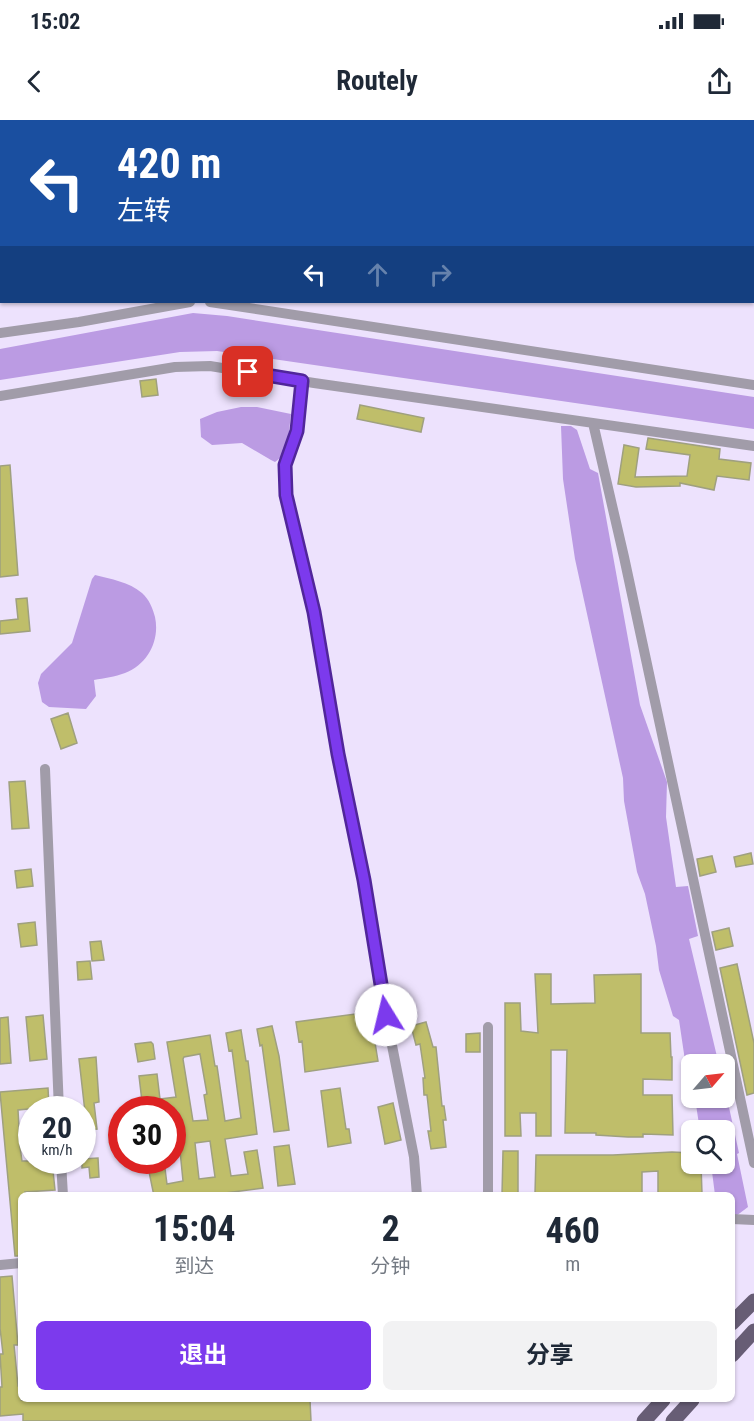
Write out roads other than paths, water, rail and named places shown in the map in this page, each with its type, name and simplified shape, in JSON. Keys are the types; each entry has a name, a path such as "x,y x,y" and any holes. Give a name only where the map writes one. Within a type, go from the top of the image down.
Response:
{"main road":[{"path":"735,1320 754,1300"},
{"path":"735,1352 754,1331"},
{"path":"644,1421 661,1402"},
{"path":"673,1421 690,1402"}],"street":[{"path":"0,333 79,322 184,303"},
{"path":"217,303 754,385"},
{"path":"0,396 175,367 210,366 754,446"},
{"path":"302,381 297,431 285,465 286,495 314,612 338,754 364,880 386,1015 414,1157 417,1192"},
{"path":"592,423 626,568 754,1163"},
{"path":"45,769 58,1096"},
{"path":"488,1026 488,1192"},
{"path":"62,1174 63,1192"},
{"path":"735,1220 754,1220"},
{"path":"0,1265 18,1263"}]}
